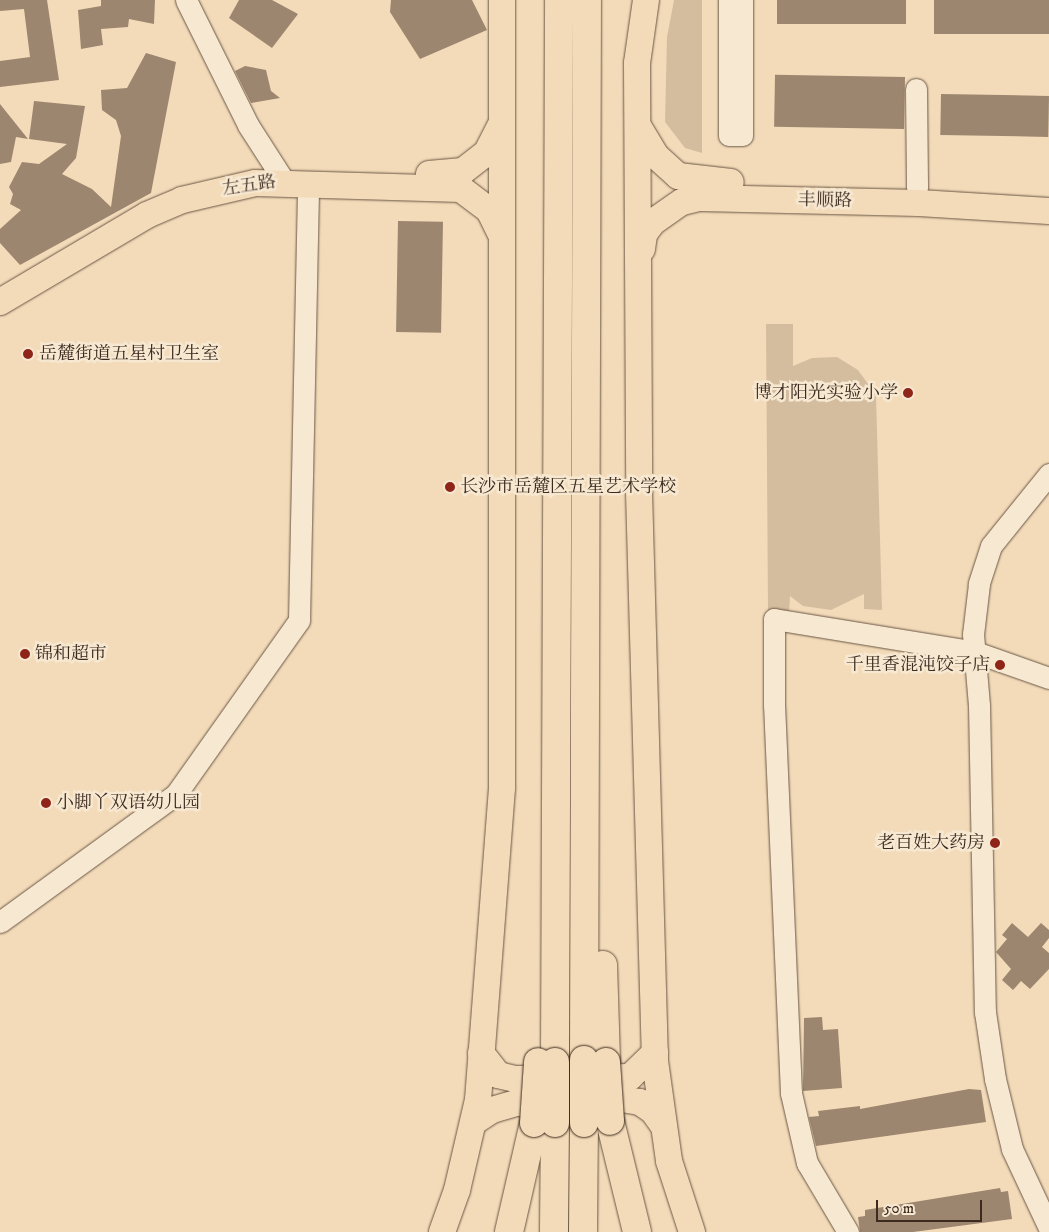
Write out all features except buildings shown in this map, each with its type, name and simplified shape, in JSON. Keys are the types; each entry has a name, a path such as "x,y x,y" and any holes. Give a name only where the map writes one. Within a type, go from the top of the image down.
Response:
{"highway":[{"path":"554,1232 544,1123 554,789 559,0"},
{"path":"583,1232 597,1122 586,579 587,0"},
{"path":"597,1122 637,1232"},
{"path":"502,1232 544,1123"},
{"path":"509,1232 520,1186"}],"main road":[{"path":"442,1232 475,1121 502,788 502,0"},
{"path":"646,0 637,63 639,264 638,492 655,1054 662,1124 679,1197 692,1232"},
{"path":"637,123 666,167 690,180 1049,194"},
{"name":"左五路","path":"0,302 104,238 182,200 224,188 289,177 454,174 487,152 502,125"},
{"name":"左五路","path":"0,284 165,192 230,173 461,189 489,210 502,236"},
{"name":"丰顺路","path":"639,264 644,234 653,222 682,202 700,198 1049,211"},
{"path":"481,1053 498,1075 516,1079 630,1077 655,1054"},
{"path":"475,1121 492,1110 516,1103 620,1099 640,1102 662,1124"}],"street":[{"path":"0,922 176,794 299,620 289,177 248,125 186,0"},
{"path":"729,0 729,135 742,135 742,0"},
{"path":"916,90 917,188"},
{"path":"1049,474 991,546 978,592 974,652 979,705 985,1012 995,1079 1012,1149 1049,1228"},
{"path":"848,1232 807,1163 791,1093 774,724 774,619 974,652 1049,678"}],"shaded area":[{"path":"674,0 702,0 702,153 685,148 665,122 667,37"},
{"path":"766,324 793,324 793,366 812,358 837,357 858,370 876,395 882,610 864,609 864,594 831,610 803,606 790,596 789,614 768,610"}],"place":[{"name":"岳麓街道五星村卫生室","path":"28,354"},
{"name":"博才阳光实验小学","path":"908,393"},
{"name":"长沙市岳麓区五星艺术学校","path":"450,487"},
{"name":"锦和超市","path":"25,654"},
{"name":"千里香混沌饺子店","path":"1000,665"},
{"name":"小脚丫双语幼儿园","path":"46,803"},
{"name":"老百姓大药房","path":"995,843"}]}
